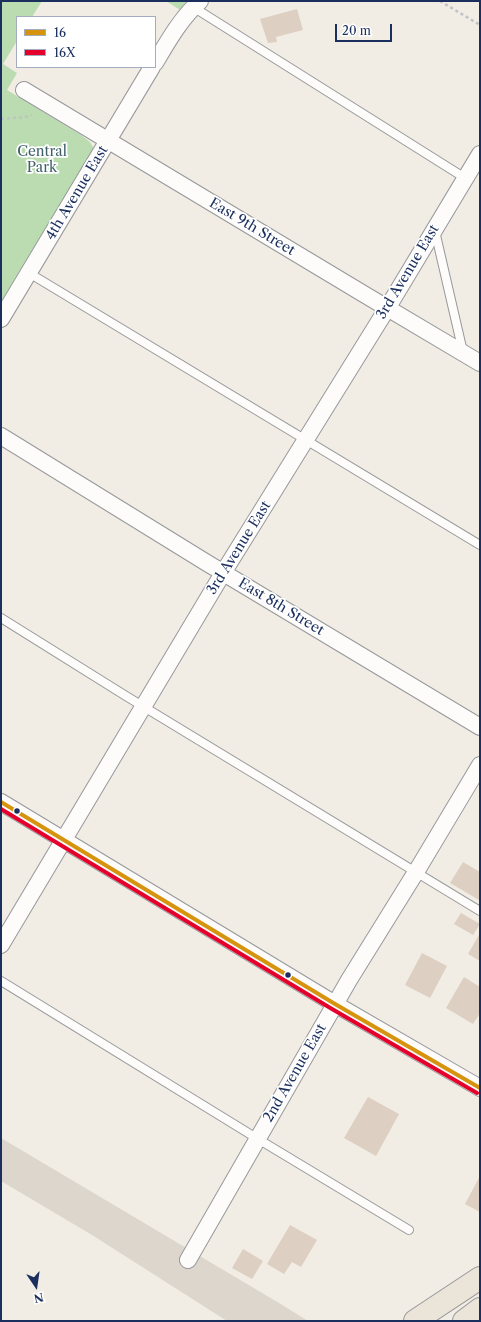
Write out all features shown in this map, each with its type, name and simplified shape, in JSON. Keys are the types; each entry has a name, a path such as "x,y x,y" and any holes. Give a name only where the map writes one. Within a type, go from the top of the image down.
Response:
{"highway":[{"path":"415,1321 480,1278"},
{"path":"464,1321 480,1309"}],"street":[{"path":"156,60 169,39 197,4"},
{"name":"4th Avenue East","path":"1,319 151,68"},
{"name":"East 9th Street","path":"24,90 480,363"},
{"name":"3rd Avenue East","path":"1,945 223,573 388,308 480,154"},
{"name":"East 8th Street","path":"1,436 223,573 480,727"},
{"name":"2nd Avenue East","path":"188,1260 335,1004 480,765"},
{"path":"1,802 335,1004 480,1088"}],"lane":[{"path":"197,4 465,178"},
{"path":"434,229 463,352"},
{"path":"29,274 480,545"},
{"path":"1,618 143,707 480,911"},
{"path":"1,981 409,1230"}],"path":[{"path":"440,1 480,26"},
{"path":"1,119 25,117 42,113 54,108"}],"shaded area":[{"path":"1,1138 308,1321 227,1321 92,1235 1,1181"}],"green space":[{"name":"Central Park","path":"1,1 42,1 33,16 16,16 16,43 3,64 17,73 7,90 81,135 90,142 94,149 1,303"},
{"path":"166,1 187,1 180,10"}],"building":[{"path":"297,9 303,30 276,37 277,42 268,43 260,19"},
{"path":"463,862 480,872 479,900 450,883"},
{"path":"461,913 480,924 473,935 454,924"},
{"path":"480,933 480,961 468,954"},
{"path":"422,953 447,966 430,998 405,985"},
{"path":"464,977 480,987 480,1013 473,1024 446,1008"},
{"path":"368,1097 399,1114 376,1156 344,1138"},
{"path":"480,1176 480,1212 465,1204"},
{"path":"290,1225 317,1240 301,1267 292,1262 284,1274 267,1264"},
{"path":"243,1249 263,1261 252,1279 232,1268"}],"transit line":[{"name":"16","path":"1,802 335,1004 480,1088"},
{"name":"16X","path":"1,809 332,1009 477,1093"}]}
